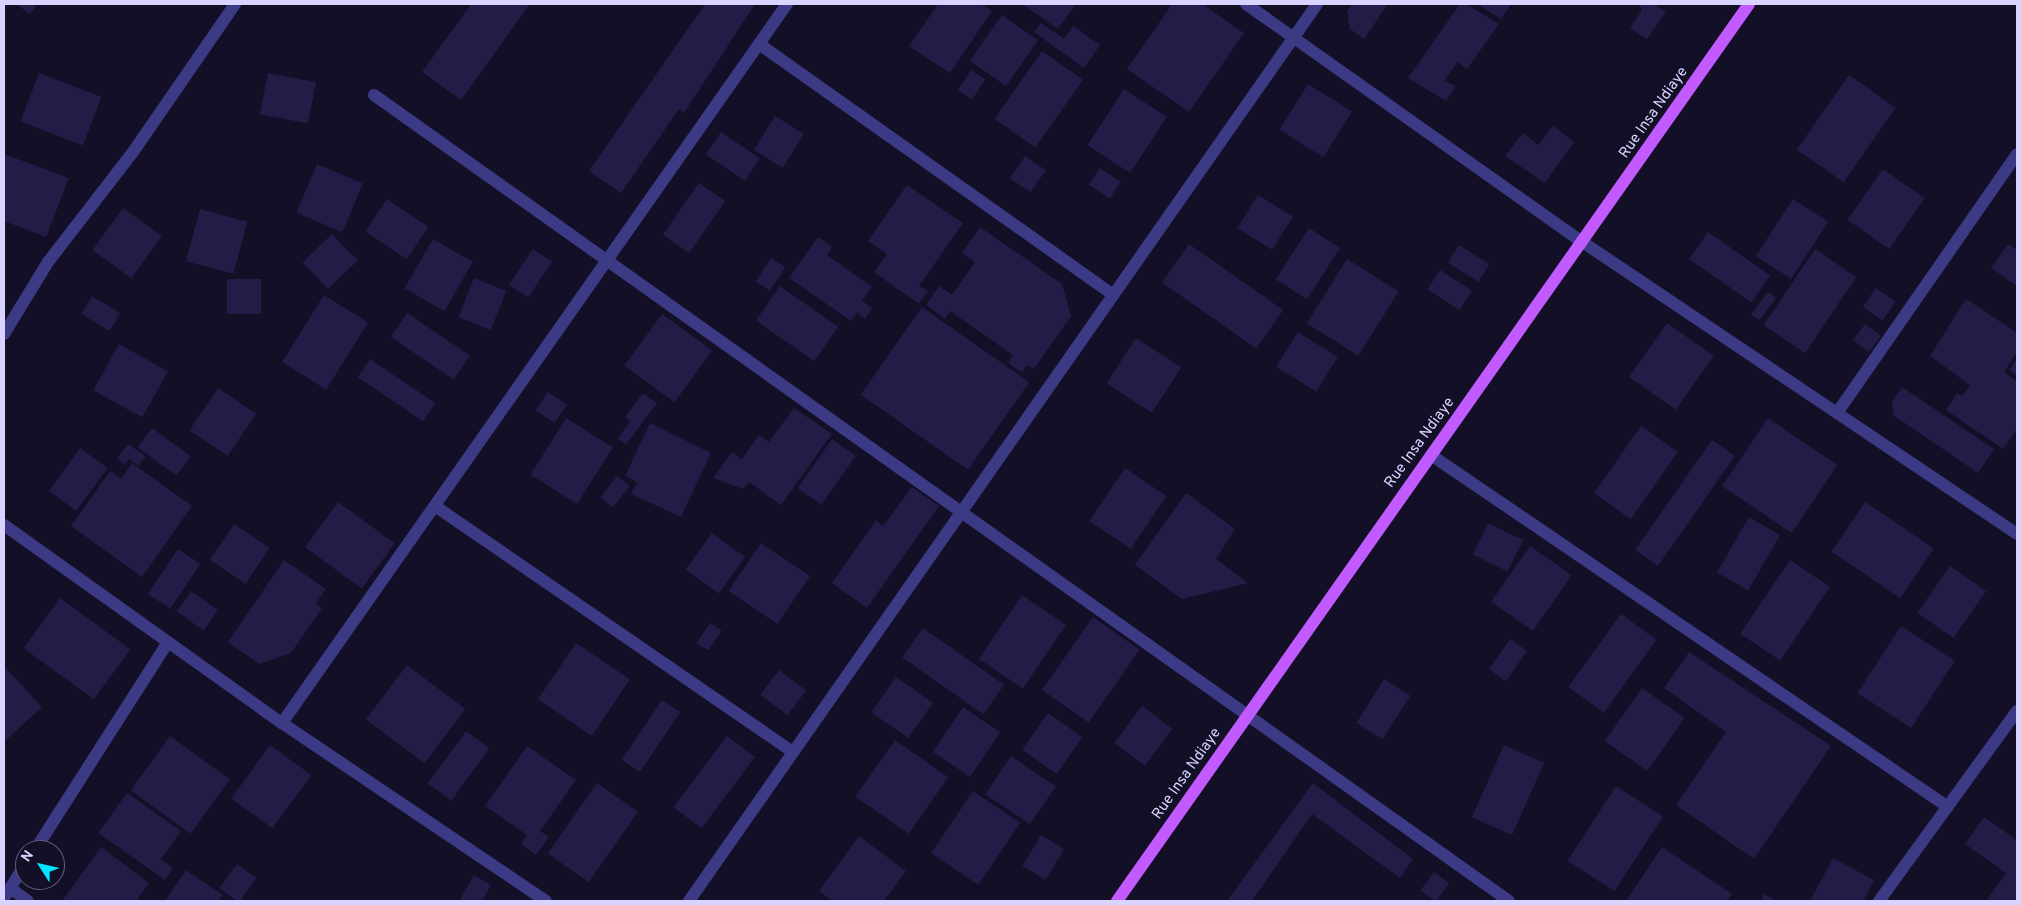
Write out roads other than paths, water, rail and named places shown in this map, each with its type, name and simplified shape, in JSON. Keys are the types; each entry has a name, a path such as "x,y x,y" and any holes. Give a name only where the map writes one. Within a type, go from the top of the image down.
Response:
{"main road":[{"name":"Rue Insa Ndiaye","path":"1118,901 1431,455 1584,243 1749,4"}],"street":[{"path":"4,334 48,262 133,152 235,4"},
{"path":"282,723 787,4"},
{"path":"1246,4 1584,243 2017,534"},
{"path":"689,901 1317,4"},
{"path":"759,44 1113,295"},
{"path":"374,95 1509,901"},
{"path":"1837,413 2017,154"},
{"path":"1431,455 1948,806"},
{"path":"435,506 794,752"},
{"path":"4,525 282,723 546,901"},
{"path":"41,840 168,642"},
{"path":"1879,901 2017,711"},
{"path":"15,881 7,893 28,901"}]}
